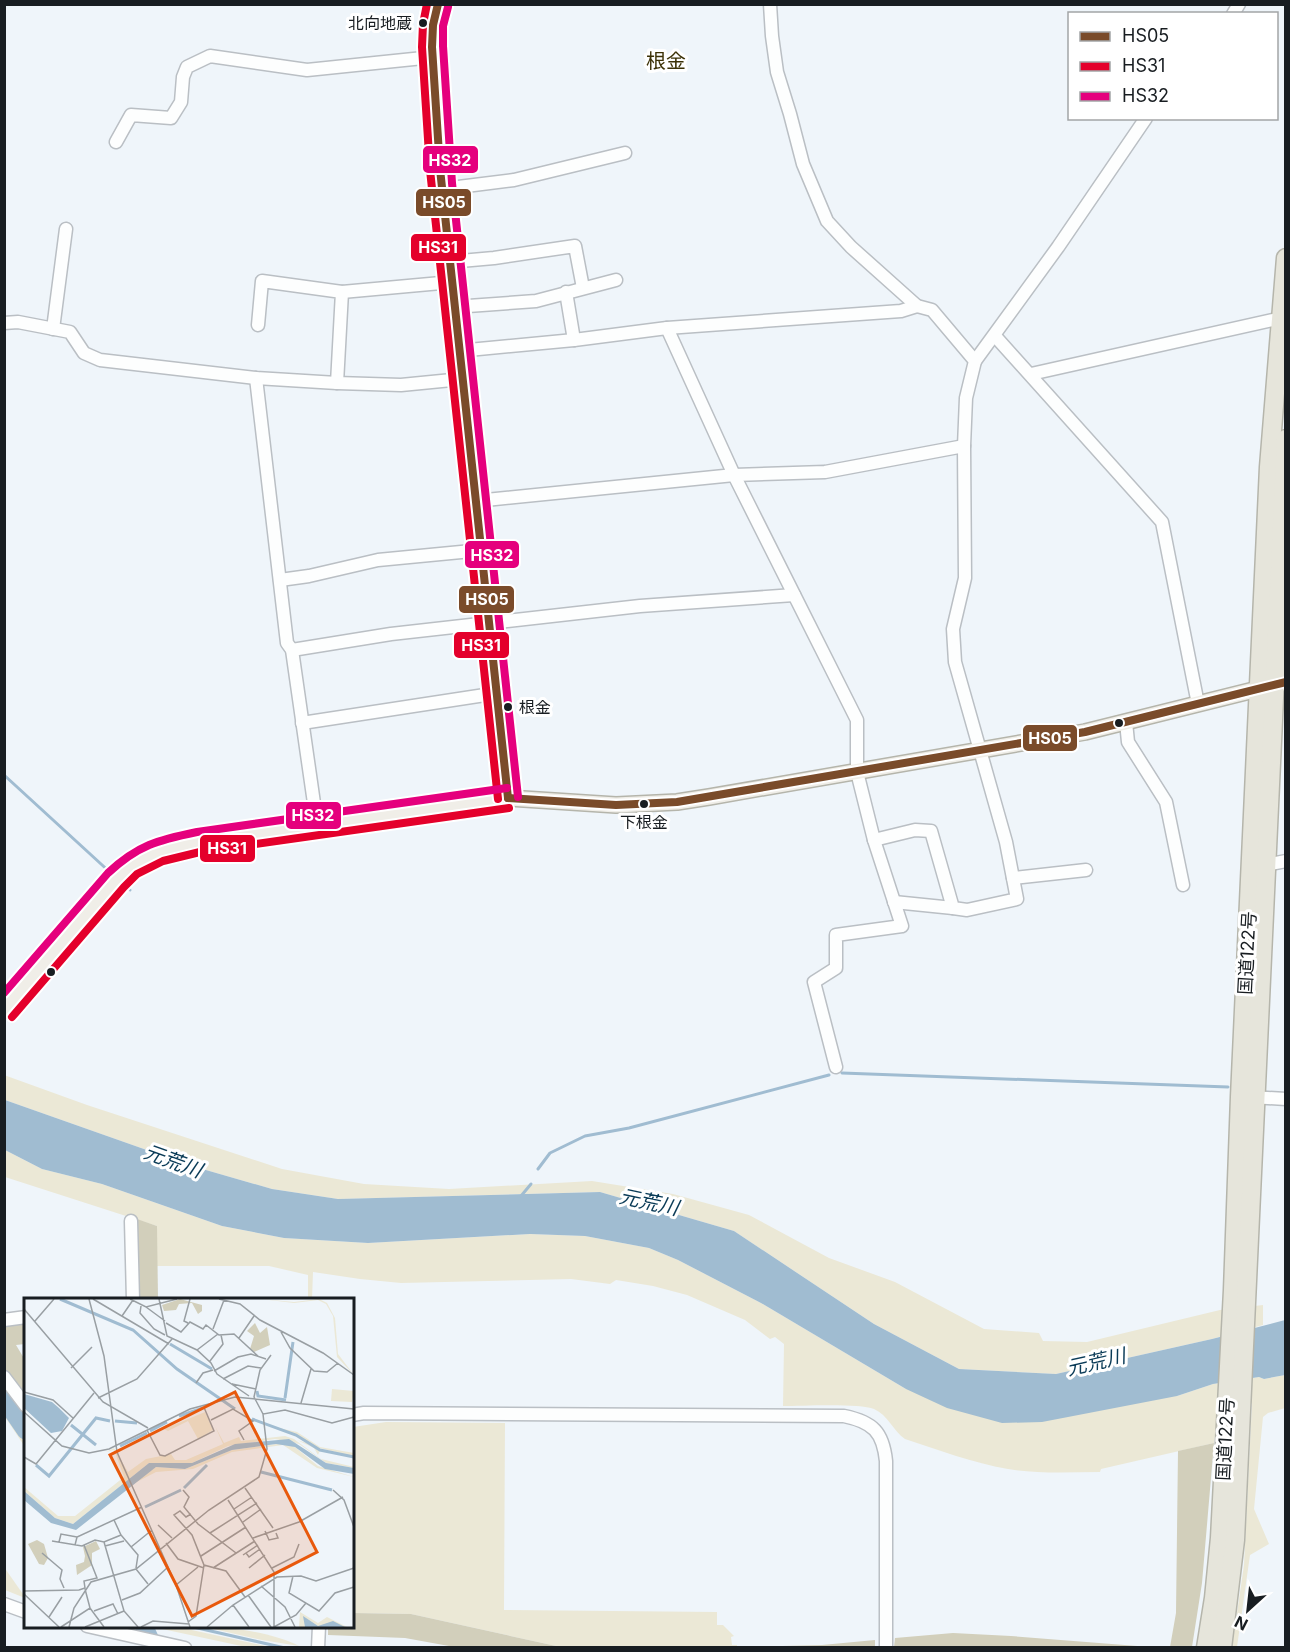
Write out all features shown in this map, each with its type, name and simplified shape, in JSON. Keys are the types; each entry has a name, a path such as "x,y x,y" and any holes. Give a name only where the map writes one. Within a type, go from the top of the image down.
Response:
{"highway":[{"name":"国道122号","path":"1273,685 1269,467 1286,258"},
{"name":"国道122号","path":"1222,1647 1235,1540 1234,1412 1248,1097 1259,867 1273,685 1286,440"},
{"name":"国道122号","path":"1206,1647 1214,1598 1234,1412"}],"main road":[{"path":"4,1010 116,880 145,857 175,846 508,798 616,805 677,802 1085,732 1273,685"}],"street":[{"path":"438,4 432,11 442,189 508,798"},
{"path":"771,4 772,36 777,72 803,164 827,221 851,247 917,306 932,310 975,361"},
{"path":"116,142 131,115 171,118 181,102 183,77 187,67 210,56 307,70 433,57"},
{"path":"894,902 967,910 1017,899 1006,842 955,662 953,628 964,578 966,398 975,361 995,336 1145,120"},
{"path":"442,189 513,180 625,153"},
{"path":"53,328 66,229"},
{"path":"449,262 575,246 583,288"},
{"path":"454,307 536,301 615,280"},
{"path":"258,324 262,281 342,292 452,282"},
{"path":"337,383 342,292"},
{"path":"566,292 574,340"},
{"path":"458,351 667,328 901,311 917,306"},
{"path":"1030,374 1282,318"},
{"path":"4,323 18,322 70,332 84,353 100,360 256,378 337,383 401,385 462,379"},
{"path":"667,328 734,475 857,720 857,772 874,840 902,926 836,935 836,968 814,981 836,1067"},
{"path":"995,336 1162,522 1198,704"},
{"path":"256,378 287,643 292,650 317,824"},
{"path":"476,501 734,475 825,472 964,446"},
{"path":"280,580 309,576 378,560 482,550"},
{"path":"292,650 391,634 490,622 640,606 794,596"},
{"path":"302,723 498,693"},
{"path":"1126,722 1128,742 1167,802 1183,885"},
{"path":"874,840 915,830 931,831 953,908"},
{"path":"1259,867 1286,861"},
{"path":"1013,878 1086,870"},
{"path":"1248,1097 1286,1099"},
{"path":"131,1221 133,1298"},
{"path":"4,1320 24,1317"},
{"path":"4,1377 24,1403"},
{"path":"354,1415 666,1414 844,1416 858,1419 877,1431 885,1446 886,1647"},
{"path":"4,1604 24,1610"},
{"path":"96,1628 185,1647"},
{"path":"318,1647 319,1628"}],"shaded area":[{"path":"4,1075 87,1105 282,1169 364,1184 449,1189 592,1181 673,1194 749,1215 829,1258 895,1282 984,1329 1039,1333 1043,1341 1087,1342 1220,1310 1263,1305 1263,1325 1212,1339 1056,1374 959,1369 874,1324 734,1231 600,1192 338,1199 272,1189 192,1166 5,1100"},
{"path":"5,1150 42,1169 102,1184 222,1226 284,1238 368,1243 530,1234 585,1236 649,1248 678,1260 761,1303 906,1389 1177,1396 1213,1384 1285,1375 1285,1408 1268,1413 1263,1417 1254,1509 1269,1544 1250,1555 1237,1647 1232,1647 1244,1565 1252,1403 1218,1410 1214,1443 1101,1469 1100,1472 1031,1472 1008,1469 956,1456 905,1439 883,1415 867,1407 783,1406 784,1344 775,1337 770,1339 745,1320 687,1295 616,1280 610,1284 571,1279 401,1283 313,1272 312,1298 308,1298 308,1275 269,1266 157,1266 157,1226 5,1177"},
{"path":"137,1219 157,1226 158,1298 136,1298 134,1223"},
{"path":"24,1323 24,1344 16,1345 24,1358 24,1401 5,1372 4,1325"},
{"path":"4,1406 24,1434 24,1446 5,1417"},
{"path":"386,1422 505,1423 504,1610 717,1612 717,1625 723,1625 734,1636 731,1637 732,1645 737,1645 737,1647 556,1646 411,1614 354,1613 354,1427"},
{"path":"1214,1443 1202,1583 1192,1647 1170,1647 1176,1613 1178,1451"},
{"path":"4,1567 24,1598 5,1590"},
{"path":"354,1613 411,1614 556,1646 707,1647 460,1648 405,1638 328,1635 328,1628 354,1628"},
{"path":"158,1628 183,1628 270,1647 246,1647"},
{"path":"209,1628 253,1632 279,1638 299,1646"},
{"path":"953,1633 1150,1647 894,1647 895,1638"},
{"path":"875,1640 875,1647 745,1647 822,1645"}],"water":[{"name":"元荒川","path":"5,1100 192,1166 272,1189 338,1199 600,1192 734,1231 874,1324 959,1369 1056,1374 1285,1320 1285,1375 1213,1384 1177,1396 1042,1422 1002,1423 947,1408 906,1389 761,1303 678,1260 649,1248 585,1236 530,1234 368,1243 284,1238 222,1226 102,1184 42,1169 5,1150"}],"waterway":[{"path":"4,775 113,875"},
{"path":"120,881 130,890"},
{"path":"842,1073 1228,1087"},
{"path":"538,1169 550,1153 585,1136 629,1128 829,1075"},
{"path":"521,1196 531,1184"},
{"path":"4,1399 24,1428"},
{"path":"145,1628 154,1648"},
{"path":"198,1628 285,1648"}],"transit line":[{"name":"HS31","path":"427,4 422,47 430,170 498,799"},
{"name":"HS05","path":"438,4 433,25 432,47 440,169 508,798"},
{"name":"HS32","path":"448,7 443,26 443,46 452,183 518,797"},
{"name":"HS05","path":"508,798 616,805 677,802 1085,732 1286,682"},
{"name":"HS32","path":"4,993 108,873 129,856 149,845 197,832 507,788"},
{"name":"HS31","path":"12,1017 124,887 137,874 163,861 200,852 509,808"}],"place":[{"name":"北向地蔵","path":"423,23"},
{"name":"根金","path":"508,707"},
{"name":"下根金","path":"644,804"}],"district":[{"name":"根金","path":"666,61"}]}
